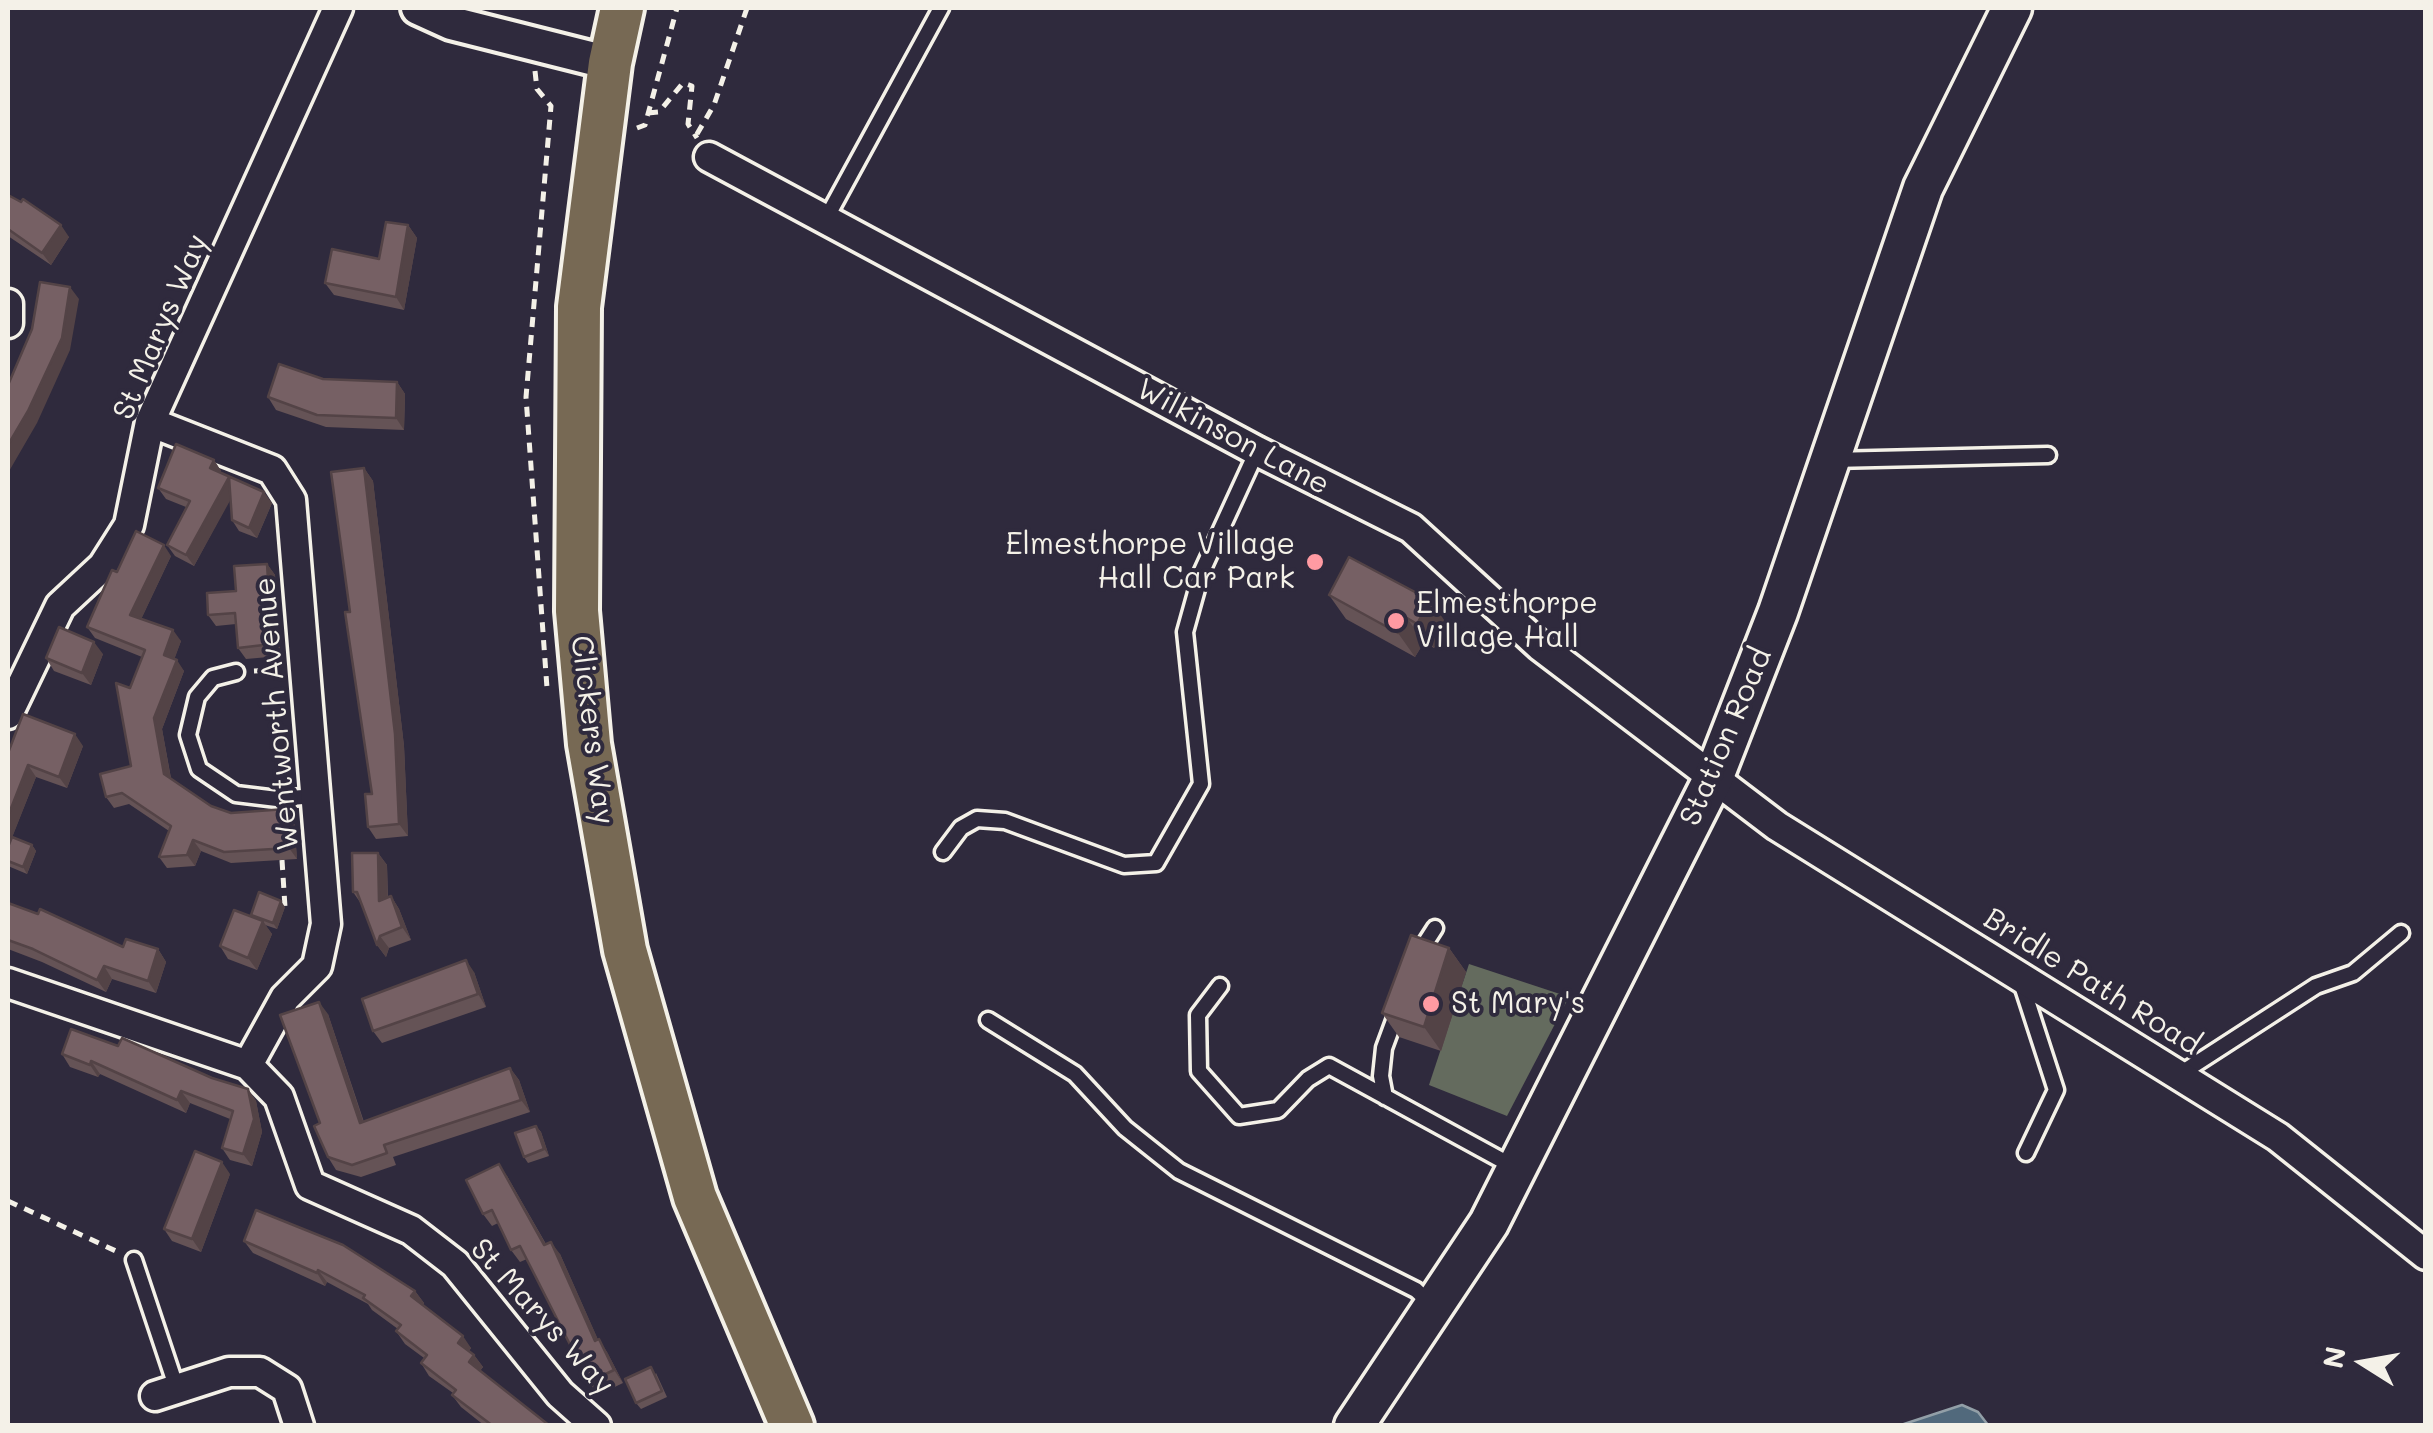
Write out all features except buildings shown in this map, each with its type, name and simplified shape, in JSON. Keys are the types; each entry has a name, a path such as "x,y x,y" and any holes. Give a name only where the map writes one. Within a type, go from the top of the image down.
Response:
{"main road":[{"name":"Clickers Way","path":"622,8 610,63 579,307 576,611 589,744 625,950 695,1198 792,1426"},
{"name":"Station Road","path":"1354,1426 1490,1223 1712,780 1831,460 1923,188 2012,8"}],"street":[{"name":"St Marys Way","path":"8,714 60,606 103,566 128,525 150,422 338,8"},
{"path":"418,8 451,23 610,63"},
{"name":"Wilkinson Lane","path":"703,147 1257,451 1411,528 1540,646 1712,780"},
{"path":"8,304 8,323"},
{"name":"Wentworth Avenue","path":"150,422 272,470 292,500 326,924 317,966 285,998 248,1065"},
{"name":"Bridle Path Road","path":"1712,780 1777,826 2278,1137 2426,1254"},
{"name":"St Marys Way","path":"8,983 248,1065 279,1097 310,1185 411,1230 455,1264 560,1394 596,1426"},
{"path":"166,1393 229,1372 260,1372 287,1388 299,1426"}],"lane":[{"path":"826,216 941,8"},
{"path":"943,852 961,828 977,819 1005,821 1124,865 1156,863 1201,784 1185,632 1202,571 1257,451"},
{"path":"1831,460 2048,455"},
{"path":"236,672 214,678 198,696 188,735 199,769 236,794 277,799 316,796"},
{"path":"1409,978 1435,928"},
{"path":"2179,1075 2316,986 2354,972 2401,933"},
{"path":"2019,974 2056,1090 2026,1153"},
{"path":"1220,986 1198,1015 1200,1071 1239,1116 1278,1110 1308,1079 1328,1066 1516,1169"},
{"path":"1385,1097 1381,1076 1384,1048 1403,995"},
{"path":"988,1020 1075,1074 1125,1128 1178,1171 1416,1290 1434,1306"},
{"path":"134,1260 166,1393"}],"path":[{"path":"644,126 678,8"},
{"path":"703,147 748,8"},
{"path":"648,114 659,112 684,83 692,86 688,124 703,147"},
{"path":"236,672 306,669"},
{"path":"282,860 285,907"},
{"path":"8,1201 134,1260"}],"green space":[{"path":"1469,964 1569,997 1507,1116 1429,1085"}],"water":[{"path":"1962,1405 1978,1412 1988,1425 1901,1425"}],"place":[{"name":"Elmesthorpe Village Hall Car Park","path":"1315,562"},
{"name":"Elmesthorpe Village Hall","path":"1396,621"},
{"name":"St Mary's","path":"1431,1004"}]}
